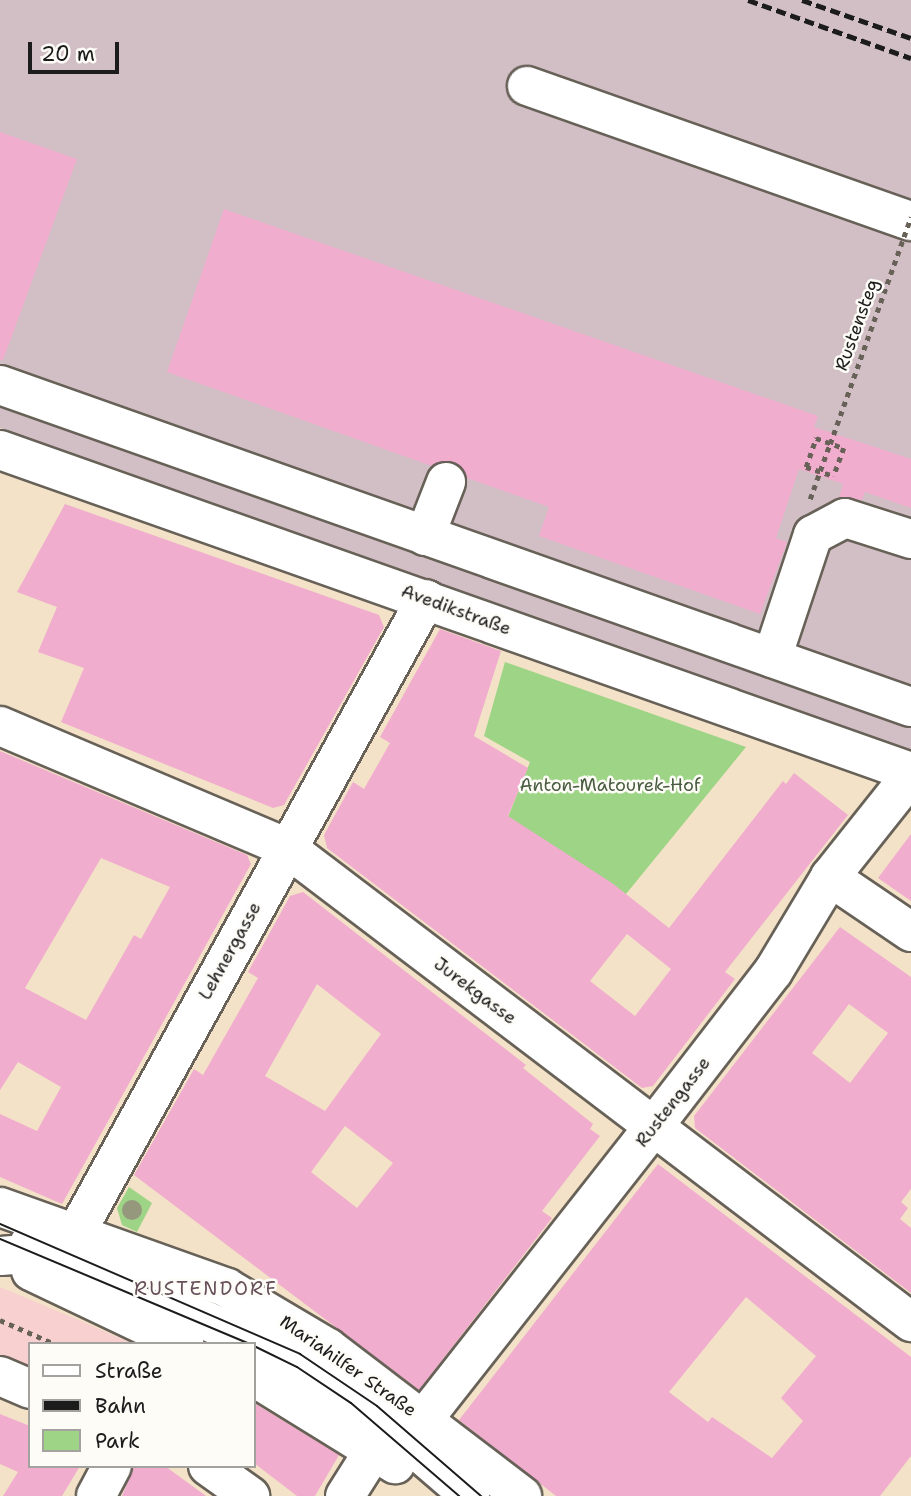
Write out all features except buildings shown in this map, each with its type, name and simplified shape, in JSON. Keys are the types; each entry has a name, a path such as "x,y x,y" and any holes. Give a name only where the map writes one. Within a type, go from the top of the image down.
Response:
{"street":[{"path":"527,86 911,219"},
{"path":"0,385 911,707"},
{"name":"Avedikstraße","path":"0,450 911,773"},
{"path":"425,536 446,482"},
{"path":"772,658 813,535 845,518 911,539"},
{"name":"Lehnergasse","path":"62,1242 426,600"},
{"name":"Jurekgasse","path":"0,726 287,848 911,1322"},
{"name":"Rustengasse","path":"345,1496 399,1435 653,1128 773,972 830,877 911,773"},
{"path":"830,877 911,932"},
{"path":"0,1207 62,1242 270,1346 355,1397 470,1496"},
{"path":"0,1248 62,1242"},
{"path":"0,1248 180,1342"},
{"path":"0,1376 28,1388"},
{"name":"Mariahilfer Straße","path":"256,1378 399,1435 522,1496"},
{"name":"Mariahilfer Straße","path":"399,1435 439,1496"},
{"path":"96,1496 111,1468"},
{"path":"211,1468 250,1496"}],"path":[{"name":"Rustensteg","path":"809,503 911,219"},
{"path":"816,438 830,444 844,448 834,476 806,467 816,438"},
{"name":"Rustensteg","path":"820,471 830,444"},
{"path":"0,1320 50,1342"}],"shaded area":[{"path":"0,0 911,0 911,751 0,428"},
{"path":"0,1287 129,1342 28,1342 28,1377 0,1366"}],"green space":[{"name":"Anton-Matourek-Hof","path":"505,662 746,747 626,894 508,817 530,762 484,736"},
{"path":"129,1187 152,1203 137,1232 122,1225 117,1208"}],"tram line":[{"path":"0,1224 300,1354 377,1406 481,1496"},
{"path":"0,1239 245,1342"},
{"path":"256,1347 297,1367 351,1403 459,1496"}],"railway":[{"path":"748,0 911,58"},
{"path":"802,0 911,38"}],"district":[{"name":"RUSTENDORF","path":"206,1289"}]}
